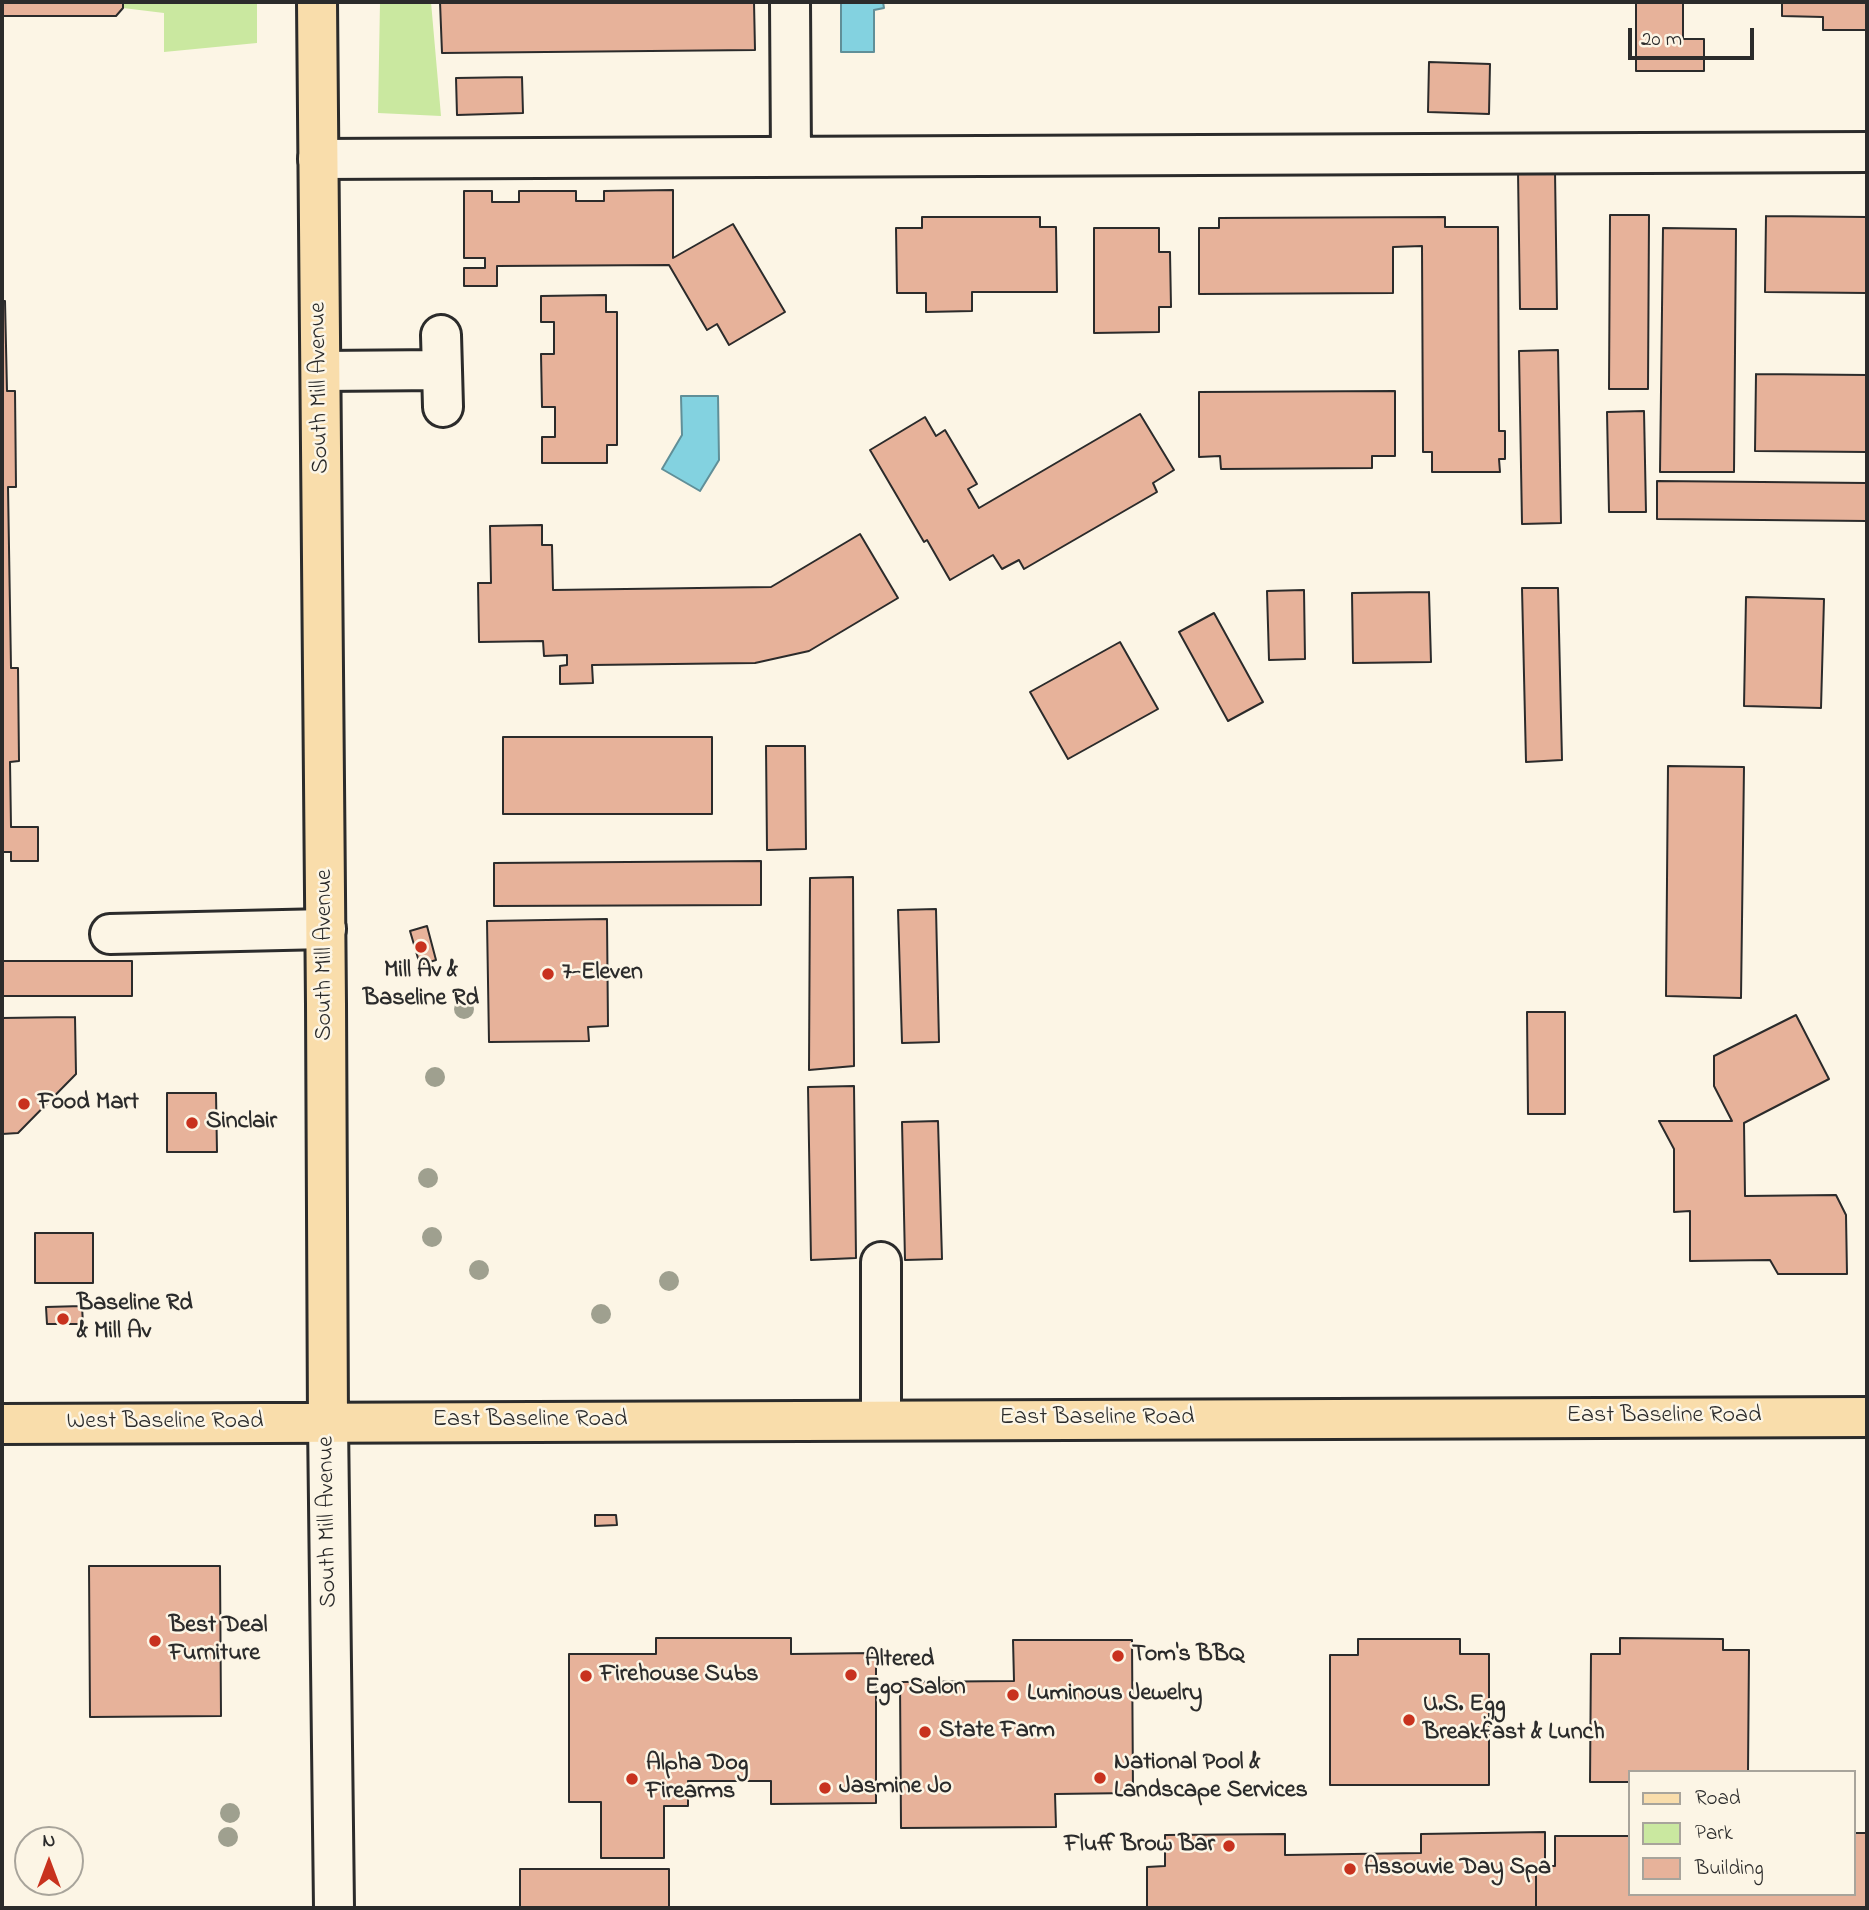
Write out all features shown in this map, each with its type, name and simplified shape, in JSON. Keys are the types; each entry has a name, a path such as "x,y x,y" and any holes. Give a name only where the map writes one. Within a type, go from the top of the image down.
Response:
{"main road":[{"name":"South Mill Avenue","path":"317,2 328,1422"},
{"name":"East Baseline Road","path":"328,1422 1867,1417"},
{"name":"West Baseline Road","path":"2,1424 328,1422"}],"street":[{"path":"790,2 791,157"},
{"path":"318,159 1867,152"},
{"path":"321,371 442,371"},
{"path":"110,934 326,929"},
{"path":"881,1262 881,1420"},
{"name":"South Mill Avenue","path":"328,1422 334,1908"}],"green space":[{"path":"123,2 257,2 257,43 164,52 164,13 123,8"},
{"path":"380,2 431,2 441,116 378,113"}],"water":[{"path":"841,2 883,2 884,8 874,10 874,52 841,52"},
{"path":"681,396 718,396 719,460 700,491 662,469 682,435"}],"building":[{"path":"2,2 123,2 123,8 116,16 2,16"},
{"path":"440,2 754,2 755,50 442,53"},
{"path":"1636,2 1683,2 1683,39 1704,39 1704,71 1636,71"},
{"path":"1782,2 1867,2 1867,30 1823,30 1823,17 1782,16"},
{"path":"1429,62 1490,64 1489,114 1428,112"},
{"path":"522,77 523,113 457,115 456,78"},
{"path":"1518,171 1555,171 1557,309 1520,309"},
{"path":"673,190 673,258 733,224 785,312 729,345 717,324 707,330 669,265 497,266 497,286 464,286 464,268 485,268 485,258 464,258 464,191 492,191 492,202 519,202 519,191 576,191 576,201 604,201 604,191"},
{"path":"1610,215 1649,215 1648,389 1609,389"},
{"path":"1766,216 1867,217 1867,293 1765,292"},
{"path":"922,217 1040,217 1040,227 1056,227 1057,292 972,292 972,311 926,312 926,293 897,293 896,228 922,228"},
{"path":"1445,217 1445,227 1498,227 1499,431 1505,431 1505,459 1499,459 1500,472 1432,472 1432,452 1423,452 1422,246 1393,247 1393,293 1199,294 1199,228 1219,228 1219,218"},
{"path":"1094,228 1159,228 1159,252 1170,252 1171,307 1159,307 1159,332 1094,333"},
{"path":"1663,228 1736,229 1734,472 1660,472"},
{"path":"606,295 606,312 617,312 617,445 607,445 607,463 542,463 542,437 555,437 555,407 542,407 541,354 554,354 554,322 541,322 541,296"},
{"path":"2,301 5,301 7,391 15,391 16,487 8,487 11,668 18,668 19,761 10,762 11,827 38,827 38,861 11,861 11,852 2,852"},
{"path":"1558,350 1561,523 1522,524 1519,351"},
{"path":"1756,374 1867,375 1867,452 1755,451"},
{"path":"1395,391 1395,456 1372,456 1372,468 1221,469 1220,456 1199,457 1199,392"},
{"path":"1644,411 1646,512 1609,512 1607,412"},
{"path":"1140,414 1174,470 1153,483 1157,492 1024,569 1019,560 1002,569 993,555 950,580 927,540 924,542 870,450 925,417 936,436 945,430 977,484 968,489 979,508"},
{"path":"1657,481 1867,483 1867,521 1657,519"},
{"path":"542,525 542,545 552,545 553,590 771,587 860,534 898,598 809,651 755,663 592,665 593,683 560,684 560,666 567,665 567,655 544,656 543,641 479,642 478,583 491,583 490,526"},
{"path":"1522,588 1558,588 1562,760 1526,762"},
{"path":"1304,590 1305,659 1269,660 1267,591"},
{"path":"1429,592 1431,662 1353,663 1352,593"},
{"path":"1746,597 1824,599 1821,708 1744,706"},
{"path":"1214,613 1263,702 1228,721 1179,632"},
{"path":"1120,642 1158,709 1068,759 1030,692"},
{"path":"503,737 712,737 712,814 503,814"},
{"path":"766,746 805,746 806,849 767,850"},
{"path":"1668,766 1744,767 1741,998 1666,996"},
{"path":"761,861 761,905 494,906 494,863"},
{"path":"853,877 854,1066 809,1070 810,878"},
{"path":"936,909 939,1042 902,1043 898,910"},
{"name":"7-Eleven","path":"607,919 608,1026 588,1027 589,1041 489,1042 487,921"},
{"path":"427,926 436,960 420,965 410,931"},
{"path":"2,961 132,961 132,996 2,996"},
{"path":"1527,1012 1565,1012 1565,1114 1528,1114"},
{"path":"1796,1015 1829,1079 1744,1123 1745,1196 1836,1195 1846,1215 1847,1274 1778,1274 1770,1260 1690,1261 1690,1211 1674,1212 1674,1149 1659,1121 1732,1121 1714,1086 1714,1056"},
{"name":"Food Mart","path":"75,1017 76,1074 18,1133 2,1134 2,1018"},
{"path":"854,1086 856,1258 811,1260 808,1087"},
{"name":"Sinclair","path":"167,1093 216,1093 217,1152 167,1152"},
{"path":"938,1121 942,1259 905,1260 902,1122"},
{"path":"35,1233 93,1233 93,1283 35,1283"},
{"path":"82,1306 83,1324 47,1324 46,1307"},
{"path":"595,1515 616,1515 617,1525 595,1526"},
{"name":"Best Deal Furniture","path":"89,1566 220,1566 221,1716 90,1717"},
{"path":"656,1638 791,1638 791,1654 876,1653 876,1803 771,1804 771,1781 688,1781 688,1806 664,1806 664,1858 601,1858 601,1802 569,1802 569,1654 656,1654"},
{"path":"1620,1638 1723,1639 1723,1650 1749,1650 1748,1770 1628,1770 1628,1782 1590,1782 1591,1654 1620,1654"},
{"name":"U.S. Egg Breakfast & Lunch","path":"1358,1639 1460,1639 1460,1654 1489,1654 1489,1785 1330,1785 1330,1655 1358,1655"},
{"path":"1013,1640 1132,1640 1133,1793 1055,1794 1056,1827 901,1828 900,1682 1014,1681"},
{"path":"1545,1832 1545,1866 1536,1866 1536,1908 1147,1908 1147,1867 1165,1866 1165,1835 1285,1834 1285,1855 1421,1853 1421,1834"},
{"path":"1855,1833 1867,1833 1867,1908 1536,1908 1536,1866 1555,1866 1555,1836 1628,1836 1628,1896 1855,1896"},
{"path":"520,1869 669,1869 669,1908 520,1908"}],"place":[{"name":"Mill Av & Baseline Rd","path":"421,947"},
{"name":"7-Eleven","path":"548,974"},
{"name":"Food Mart","path":"24,1104"},
{"name":"Sinclair","path":"192,1123"},
{"name":"Baseline Rd & Mill Av","path":"63,1319"},
{"name":"Best Deal Furniture","path":"155,1641"},
{"name":"Tom's BBQ","path":"1118,1656"},
{"name":"Altered Ego Salon","path":"851,1675"},
{"name":"Firehouse Subs","path":"586,1676"},
{"name":"Luminous Jewelry","path":"1013,1695"},
{"name":"U.S. Egg Breakfast & Lunch","path":"1409,1720"},
{"name":"State Farm","path":"925,1732"},
{"name":"National Pool & Landscape Services","path":"1100,1778"},
{"name":"Alpha Dog Firearms","path":"632,1779"},
{"name":"Jasmine Jo","path":"825,1788"},
{"name":"Fluff Brow Bar","path":"1229,1846"},
{"name":"Assouvie Day Spa","path":"1350,1869"}]}
